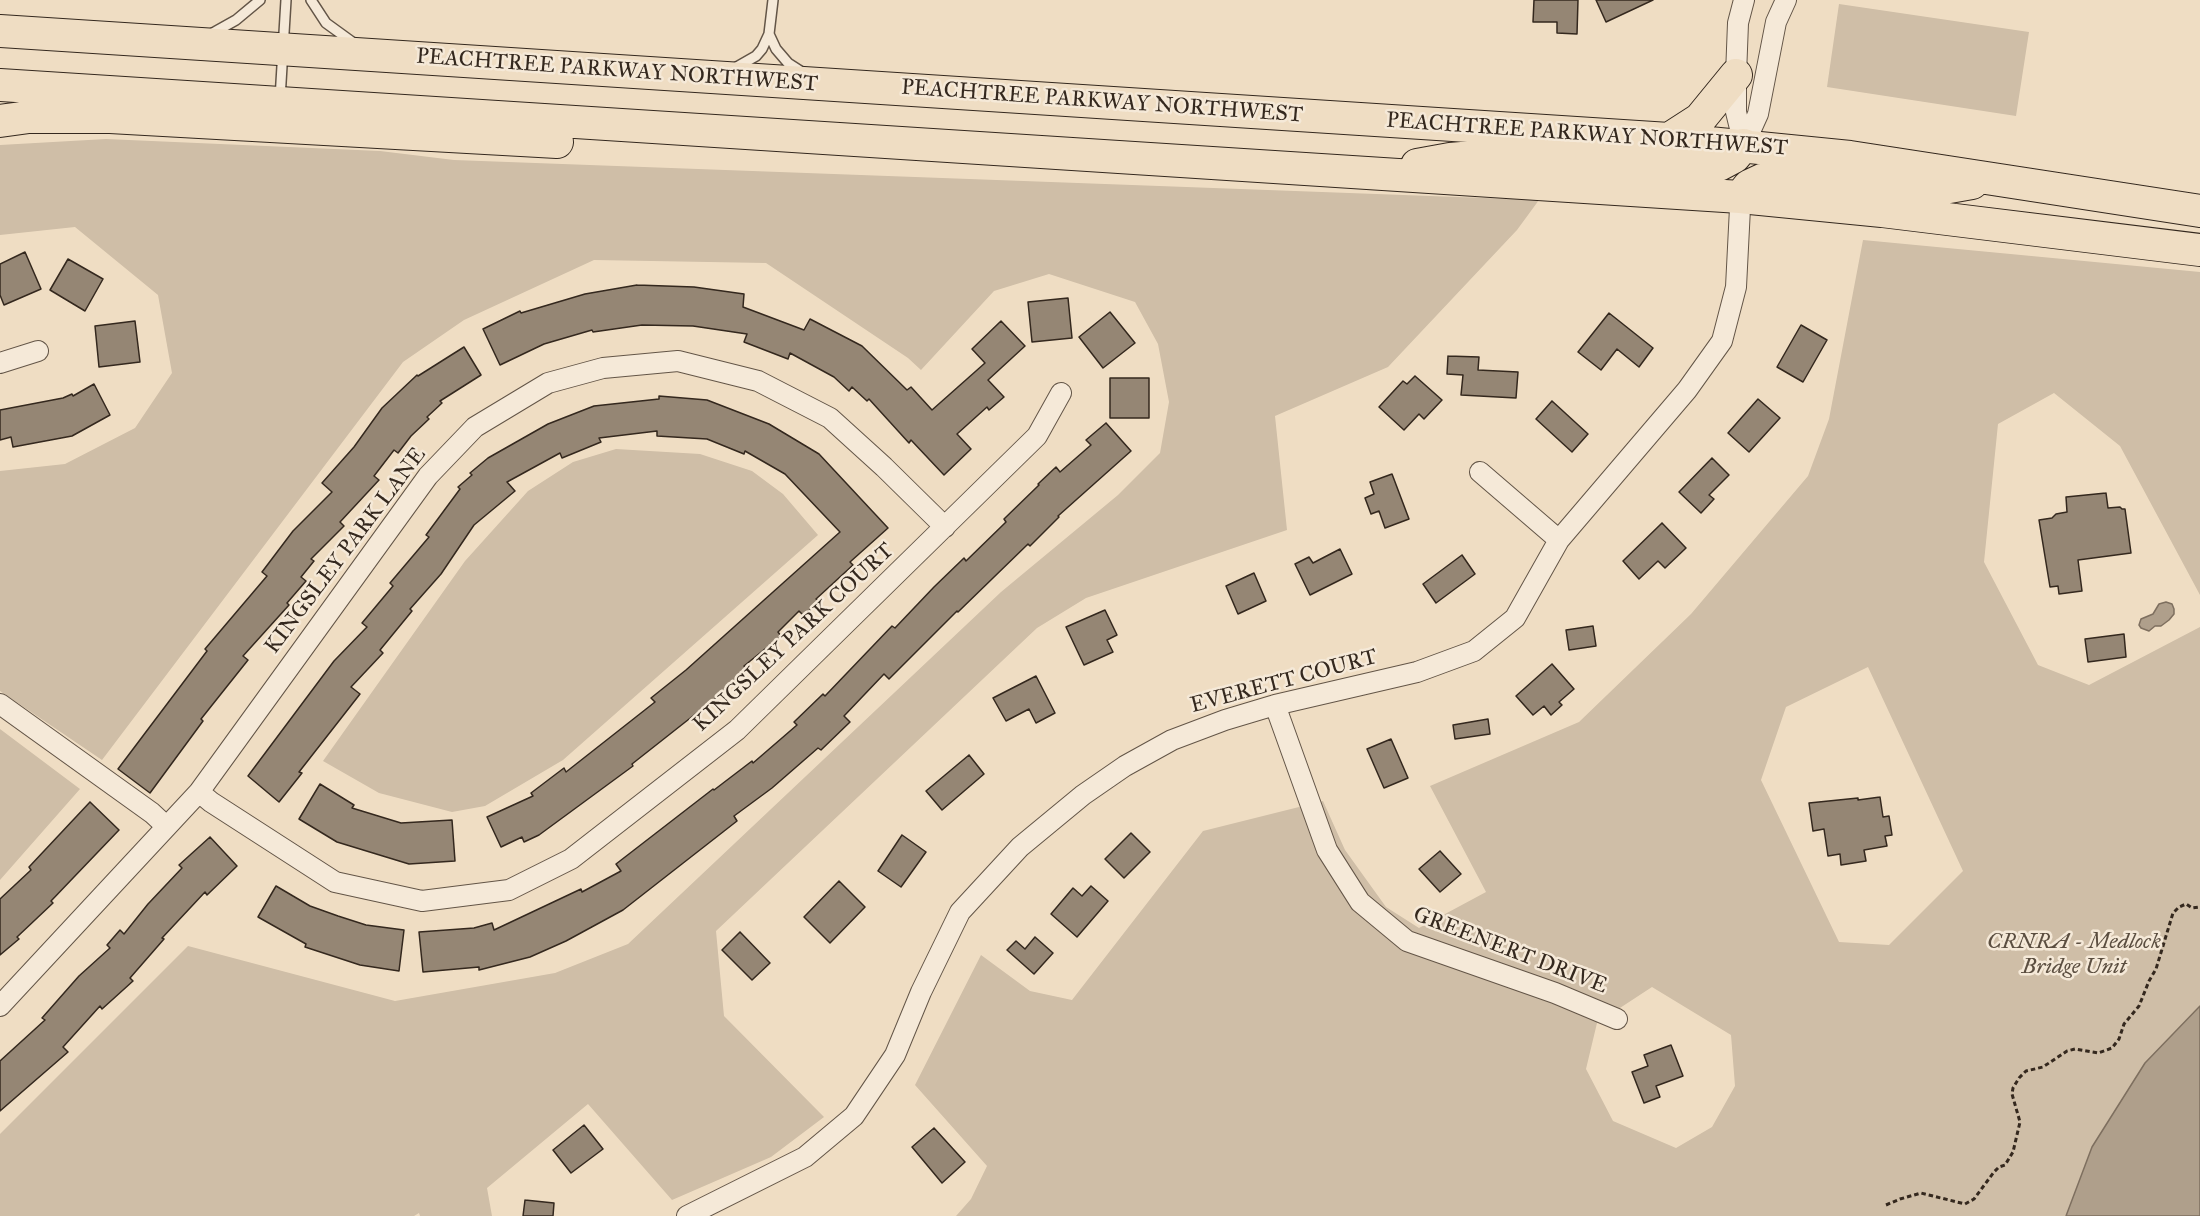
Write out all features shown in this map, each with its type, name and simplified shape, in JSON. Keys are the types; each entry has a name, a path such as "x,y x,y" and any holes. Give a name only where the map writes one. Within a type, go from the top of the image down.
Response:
{"highway":[{"name":"PEACHTREE PARKWAY NORTHWEST","path":"0,31 717,76 824,85 915,89 1744,145 1850,157 2200,211"},
{"path":"1669,139 1700,119 1736,75"},
{"path":"0,85 1740,197 1882,211 2200,250"},
{"path":"0,121 29,117 110,117 423,136 699,148 777,148 836,139"},
{"path":"1381,175 1432,162 1502,154 1543,154 1719,165 1734,157 1744,145"},
{"path":"1740,197 1749,186 1764,179 1789,179 1927,191 1993,178"}],"street":[{"path":"1744,0 1738,23 1736,75 1736,112 1744,145"},
{"path":"1744,145 1758,114 1776,22 1786,0"},
{"name":"EVERETT COURT","path":"687,1216 805,1157 854,1116 895,1055 921,992 960,912 1020,847 1083,795 1125,765 1172,740 1225,720 1275,705 1417,672 1474,651 1515,618 1559,540 1687,390 1722,341 1736,287 1744,145"},
{"path":"0,363 38,351"},
{"name":"KINGSLEY PARK LANE","path":"0,1006 199,792 428,476 476,427 548,383 603,368 678,361 759,381 830,418 945,527"},
{"name":"KINGSLEY PARK COURT","path":"199,792 335,882 422,901 509,890 571,859 737,730 1037,436 1061,393"},
{"path":"1480,472 1559,540"},
{"path":"0,704 152,813 166,826"},
{"name":"GREENERT DRIVE","path":"1275,705 1327,850 1360,902 1407,941 1556,993 1617,1019"}],"lane":[{"path":"182,43 225,28 260,0"},
{"path":"280,102 286,0"},
{"path":"311,0 326,23 347,40 373,54"},
{"path":"717,76 756,56 769,34 773,0"},
{"path":"769,34 776,49 788,63 824,85"}],"path":[{"path":"1886,1205 1921,1193 1965,1204 1974,1199 1994,1172 2005,1165 2013,1152 2020,1122 2012,1094 2019,1078 2026,1071 2043,1067 2067,1051 2075,1049 2098,1053 2112,1048 2119,1039 2124,1024 2139,1006 2156,969 2173,913 2186,904 2192,908 2200,907"}],"green space":[{"path":"1839,4 2029,32 2016,116 1827,87"},
{"path":"106,139 380,151 454,160 1539,200 1517,230 1388,367 1275,416 1287,530 1086,598 1037,628 716,931 724,1016 824,1117 771,1157 672,1200 588,1104 487,1188 492,1216 420,1216 419,1213 414,1216 0,1216 0,1134 188,946 395,1001 555,973 628,944 1001,592 1118,495 1160,453 1169,402 1158,344 1135,302 1049,274 994,291 921,370 908,358 766,263 594,260 464,320 403,362 102,760 0,691 0,471 65,464 135,428 172,373 158,295 75,227 0,235 0,145"},
{"name":"CRNRA - Medlock Bridge Unit","path":"1863,240 2200,272 2200,595 2120,446 2054,393 1998,424 1984,562 2038,665 2089,685 2200,627 2200,1006 2145,1063 2092,1147 2066,1216 956,1216 971,1199 987,1166 915,1085 981,955 1030,991 1072,1000 1203,831 1323,801 1345,850 1386,907 1419,928 1486,892 1430,786 1579,722 1691,614 1808,476 1829,419","holes":["1868,667 1963,871 1889,945 1839,942 1761,780 1786,707","1652,987 1731,1035 1735,1086 1712,1127 1676,1148 1613,1121 1586,1069 1597,1023"]},
{"path":"616,449 700,454 752,471 783,494 818,535 563,760 485,806 452,812 379,793 323,761 465,561 528,491 573,462"},
{"path":"0,729 80,789 0,880"}],"shaded area":[{"path":"2166,602 2172,604 2174,609 2174,614 2169,620 2149,631 2141,628 2139,625 2141,619 2153,614 2159,604"},
{"path":"2200,1006 2200,1216 2066,1216 2092,1147 2145,1063"}],"building":[{"path":"1534,0 1578,0 1577,34 1557,33 1557,22 1533,22"},
{"path":"1596,0 1653,0 1606,22"},
{"path":"25,252 41,289 4,305 0,295 0,264"},
{"path":"68,259 103,279 85,311 50,290"},
{"path":"637,285 694,287 744,294 743,307 804,330 810,319 862,346 907,390 911,387 932,410 985,363 972,349 1001,321 1025,346 988,380 1004,397 989,410 987,407 957,434 971,449 944,475 911,440 909,443 869,399 867,401 852,387 849,391 834,377 790,353 788,359 744,342 747,334 693,326 642,325 593,332 592,330 544,344 500,365 483,329 520,311 521,313 585,294"},
{"path":"1068,298 1072,338 1032,342 1028,302"},
{"path":"1110,312 1135,343 1103,368 1079,337"},
{"path":"1609,313 1653,348 1639,367 1617,349 1601,370 1578,352"},
{"path":"135,321 140,362 99,367 95,326"},
{"path":"1801,325 1827,340 1803,382 1777,367"},
{"path":"464,347 481,375 440,401 442,403 427,417 429,419 411,436 398,453 394,450 374,476 379,480 340,522 344,526 311,559 314,561 301,577 306,581 287,603 289,605 243,656 248,660 201,719 203,721 150,793 118,769 207,651 205,649 267,576 262,572 293,531 332,492 322,483 354,447 382,408 417,375"},
{"path":"1448,356 1479,357 1478,370 1518,372 1516,398 1461,395 1463,375 1447,374"},
{"path":"1415,376 1442,400 1424,419 1419,414 1404,430 1379,407 1403,381 1407,384"},
{"path":"1110,378 1149,378 1149,418 1110,418"},
{"path":"94,384 110,415 72,436 13,447 11,437 0,440 0,410 63,398 72,394 73,396"},
{"path":"659,396 707,400 769,424 819,454 888,528 850,562 853,565 816,599 819,601 804,616 799,611 778,632 781,636 744,666 747,670 717,697 632,764 633,766 539,835 524,842 522,837 501,847 487,817 533,796 531,793 564,768 566,772 655,702 651,698 686,670 840,532 785,474 745,451 744,454 707,439 657,436 657,431 599,438 601,442 562,458 560,453 507,482 515,491 474,525 441,574 410,609 412,611 380,650 383,653 351,687 360,694 299,772 302,773 279,802 248,776 334,661 367,627 362,623 393,586 390,583 429,537 426,535 460,489 458,487 472,475 470,473 488,458 548,424 594,406 659,399"},
{"path":"1758,399 1780,418 1749,452 1728,433"},
{"path":"1552,401 1588,434 1572,452 1536,419"},
{"path":"1106,423 1131,451 1058,516 1030,546 1028,544 889,679 884,674 844,716 850,722 821,750 818,748 772,788 734,816 737,821 623,910 566,941 530,957 479,970 479,967 423,972 419,932 474,928 492,923 494,930 581,889 582,892 621,871 616,864 713,789 752,761 753,763 797,725 794,722 823,694 825,696 892,626 895,628 964,558 966,561 1006,522 1004,519 1038,484 1056,467 1060,472 1091,445 1086,440"},
{"path":"1712,458 1729,475 1709,495 1714,499 1701,513 1679,492"},
{"path":"1392,474 1409,519 1385,528 1379,511 1371,514 1365,498 1374,494 1370,482"},
{"path":"2106,493 2108,508 2125,509 2131,553 2078,560 2082,591 2059,594 2058,586 2050,587 2039,520 2067,512 2066,497"},
{"path":"1662,523 1686,548 1665,568 1658,561 1639,579 1623,561"},
{"path":"1340,549 1352,574 1310,595 1295,564 1309,557 1313,563"},
{"path":"1462,555 1475,574 1436,603 1423,584"},
{"path":"1254,573 1266,601 1238,614 1226,586"},
{"path":"1105,610 1117,635 1107,640 1113,652 1084,665 1066,627"},
{"path":"1593,626 1596,646 1569,650 1566,630"},
{"path":"2124,634 2126,657 2088,662 2085,639"},
{"path":"1552,664 1574,689 1559,702 1562,705 1551,715 1544,706 1533,715 1516,696"},
{"path":"1036,676 1055,713 1036,723 1029,709 1006,721 993,698"},
{"path":"1488,719 1490,734 1455,739 1453,725"},
{"path":"1391,739 1408,778 1384,788 1367,749"},
{"path":"969,755 984,774 942,810 926,791"},
{"path":"320,784 354,805 352,808 401,823 452,820 455,861 409,864 337,842 299,819"},
{"path":"1880,797 1883,817 1889,816 1892,835 1885,836 1887,846 1864,850 1866,861 1841,865 1840,854 1828,856 1824,829 1813,831 1809,803"},
{"path":"90,802 119,830 51,901 53,903 17,937 19,939 0,955 0,899 31,870 29,867"},
{"path":"1131,833 1150,852 1124,878 1105,859"},
{"path":"902,835 926,852 901,887 878,871"},
{"path":"210,837 237,866 207,895 205,892 162,938 164,939 130,978 133,981 102,1009 100,1006 63,1047 68,1052 0,1111 0,1061 45,1020 42,1018 79,976 110,948 107,945 120,930 124,934 182,868 179,865"},
{"path":"1440,851 1461,874 1440,892 1419,869"},
{"path":"839,881 865,907 830,943 804,917"},
{"path":"276,886 310,906 338,916 366,925 404,930 399,971 360,965 305,947 306,944 258,917"},
{"path":"1091,886 1108,901 1077,937 1051,914 1073,888 1082,896"},
{"path":"740,932 770,963 752,980 722,950"},
{"path":"1035,937 1053,953 1034,974 1007,950 1016,941 1025,949"},
{"path":"1671,1045 1683,1076 1656,1086 1660,1097 1644,1103 1632,1072 1648,1066 1644,1055"},
{"path":"584,1125 603,1149 571,1173 553,1150"},
{"path":"934,1128 965,1162 942,1183 912,1147"},
{"path":"525,1200 554,1203 553,1216 523,1216"}]}
